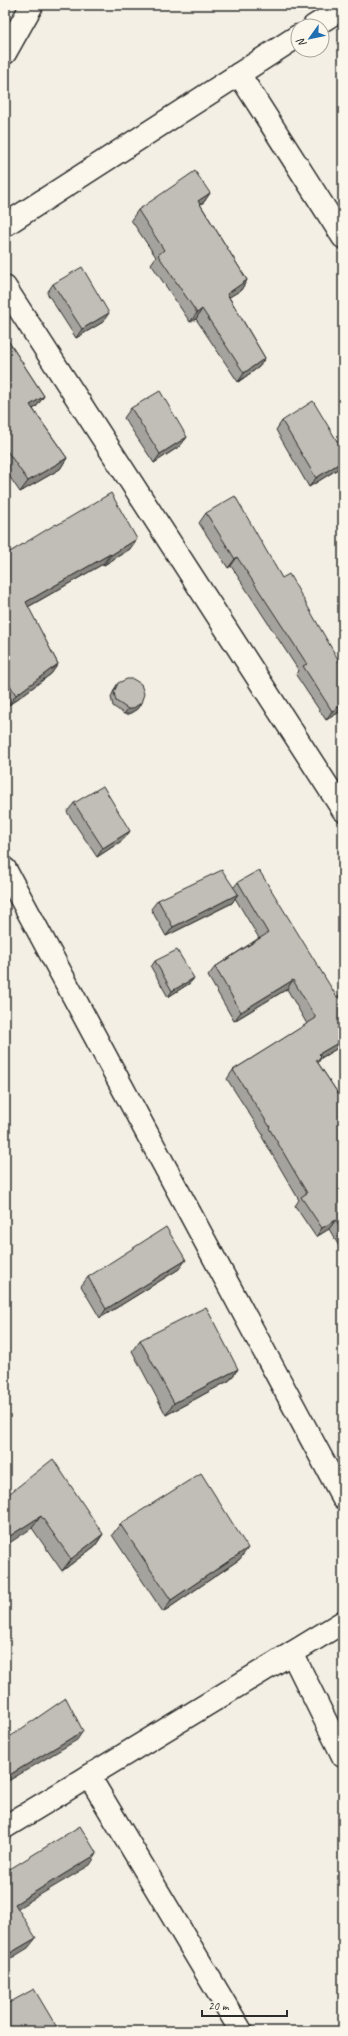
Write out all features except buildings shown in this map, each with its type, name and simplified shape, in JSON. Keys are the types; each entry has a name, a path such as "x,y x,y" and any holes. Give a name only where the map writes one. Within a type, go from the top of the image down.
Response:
{"street":[{"path":"5,53 32,5"},
{"path":"327,18 343,8"},
{"path":"5,225 290,41"},
{"path":"239,74 343,238"},
{"path":"5,287 343,810"},
{"path":"5,869 343,1498"},
{"path":"5,1827 343,1622"},
{"path":"292,1653 343,1756"},
{"path":"89,1776 241,2031"}]}
